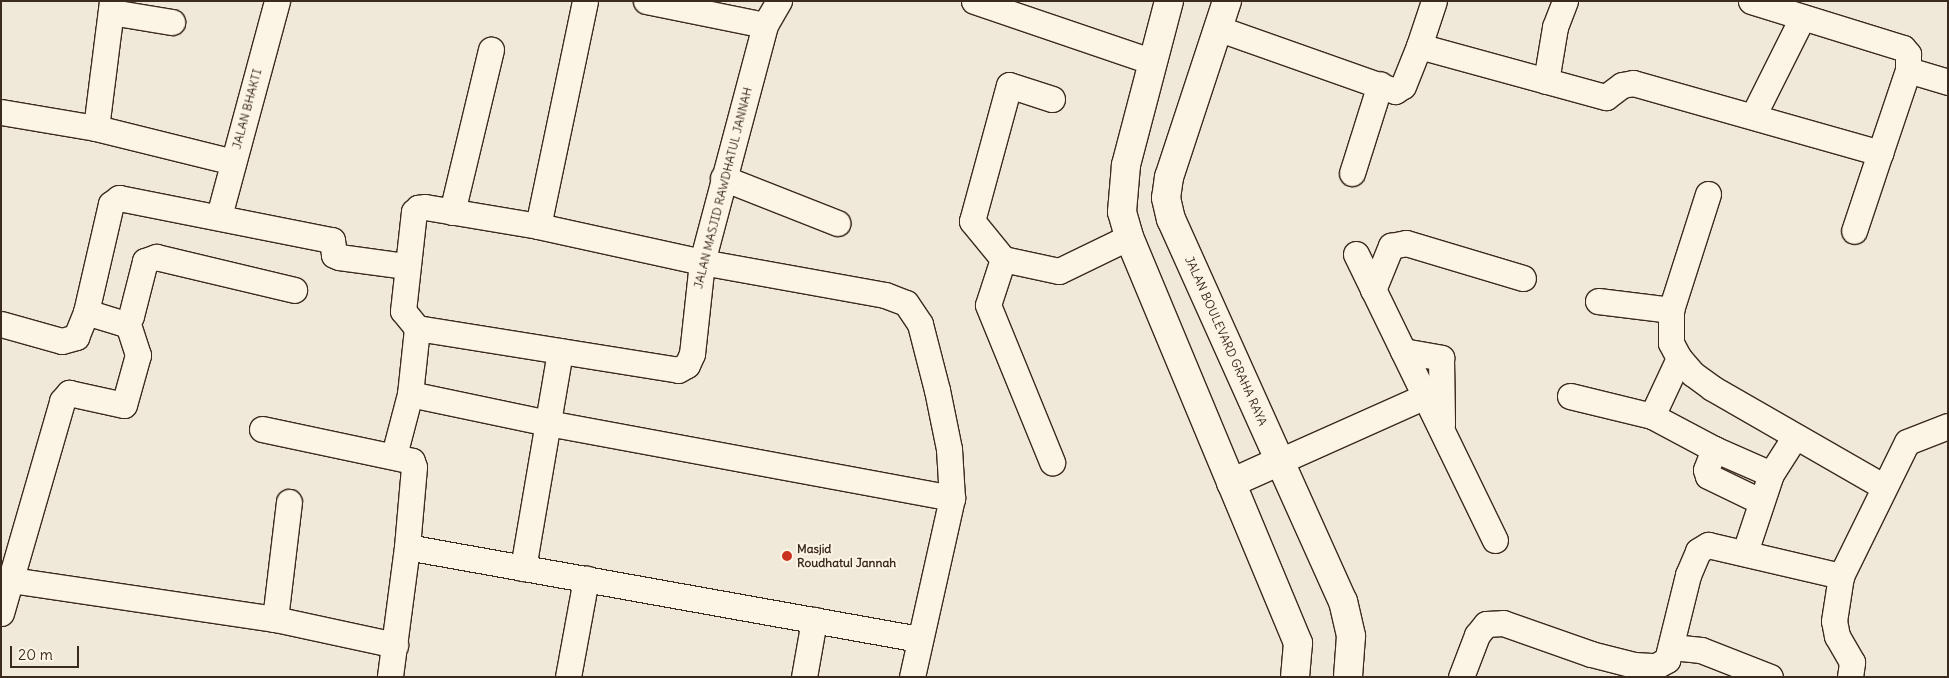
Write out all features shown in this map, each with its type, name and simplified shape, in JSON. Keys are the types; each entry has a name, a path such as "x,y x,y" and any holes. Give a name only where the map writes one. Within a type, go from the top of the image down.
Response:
{"main road":[{"path":"1169,1 1121,190 1122,212 1129,237 1298,643 1295,677"},
{"name":"JALAN BOULEVARD GRAHA RAYA","path":"1227,1 1169,177 1166,198 1171,219 1343,601 1351,636 1348,677"},
{"path":"1231,483 1280,461"}],"street":[{"name":"JALAN BHAKTI","path":"219,216 277,1"},
{"path":"538,226 585,1"},
{"path":"646,1 765,25"},
{"name":"JALAN MASJID RAWDHATUL JANNAH","path":"560,351 678,370 687,365 692,354 702,262 723,178 765,25 779,1"},
{"path":"974,1 1153,62"},
{"path":"1218,28 1399,90 1419,46 1434,1"},
{"path":"1546,81 1554,34 1565,1"},
{"path":"1751,1 1812,14 1903,48 1908,54 1908,70 1854,231"},
{"path":"96,128 111,7 172,22"},
{"path":"1753,116 1812,14"},
{"path":"1419,46 1606,97 1622,85 1633,83 1880,152"},
{"path":"452,212 491,50"},
{"path":"1908,70 1948,82"},
{"path":"1352,173 1380,84"},
{"path":"1052,99 1009,85 972,221 1003,259 1059,271 1129,237"},
{"path":"1,112 96,128 233,162"},
{"path":"723,178 837,223"},
{"path":"1708,194 1671,310 1671,343 1679,358 1693,374 1712,388 1794,438 1884,487"},
{"path":"1,324 69,340 80,332 113,199 119,198 219,216 332,240 334,255 338,258 406,266"},
{"path":"523,568 560,351 417,328 402,311 414,212 418,208 538,226 702,262 884,295 906,303 920,324 937,390 949,448 952,498 912,677"},
{"path":"1374,290 1391,246 1406,242 1523,278"},
{"path":"1356,254 1495,540"},
{"path":"86,312 122,322 127,321 131,316 145,261 156,257 294,290"},
{"path":"1003,259 988,305 1052,462"},
{"path":"1598,301 1671,310"},
{"path":"1,613 8,574 62,401 69,393 124,405 138,355 127,321"},
{"path":"394,455 410,394 417,328"},
{"path":"1403,351 1441,358 1442,431"},
{"path":"1652,416 1679,358"},
{"path":"410,394 548,423 952,498"},
{"path":"1280,461 1425,396"},
{"path":"1570,396 1652,416 1714,449 1771,474"},
{"path":"1850,677 1852,662 1837,636 1834,621 1840,576 1907,442 1948,426"},
{"path":"262,429 394,455 412,461 414,467 408,547 390,677"},
{"path":"1745,552 1760,501 1771,474 1794,438"},
{"path":"1714,449 1706,470 1708,476 1760,501"},
{"path":"274,618 290,502"},
{"path":"1461,677 1476,635 1486,624 1503,624 1634,665 1656,666 1667,660 1672,647 1688,575 1698,551 1708,545 1745,552 1840,576"},
{"path":"408,547 919,639"},
{"path":"8,574 274,618 395,645"},
{"path":"568,677 586,579"},
{"path":"804,677 814,620"},
{"path":"1672,647 1701,650 1770,677"}],"place":[{"name":"Masjid Roudhatul Jannah","path":"787,556"}]}
